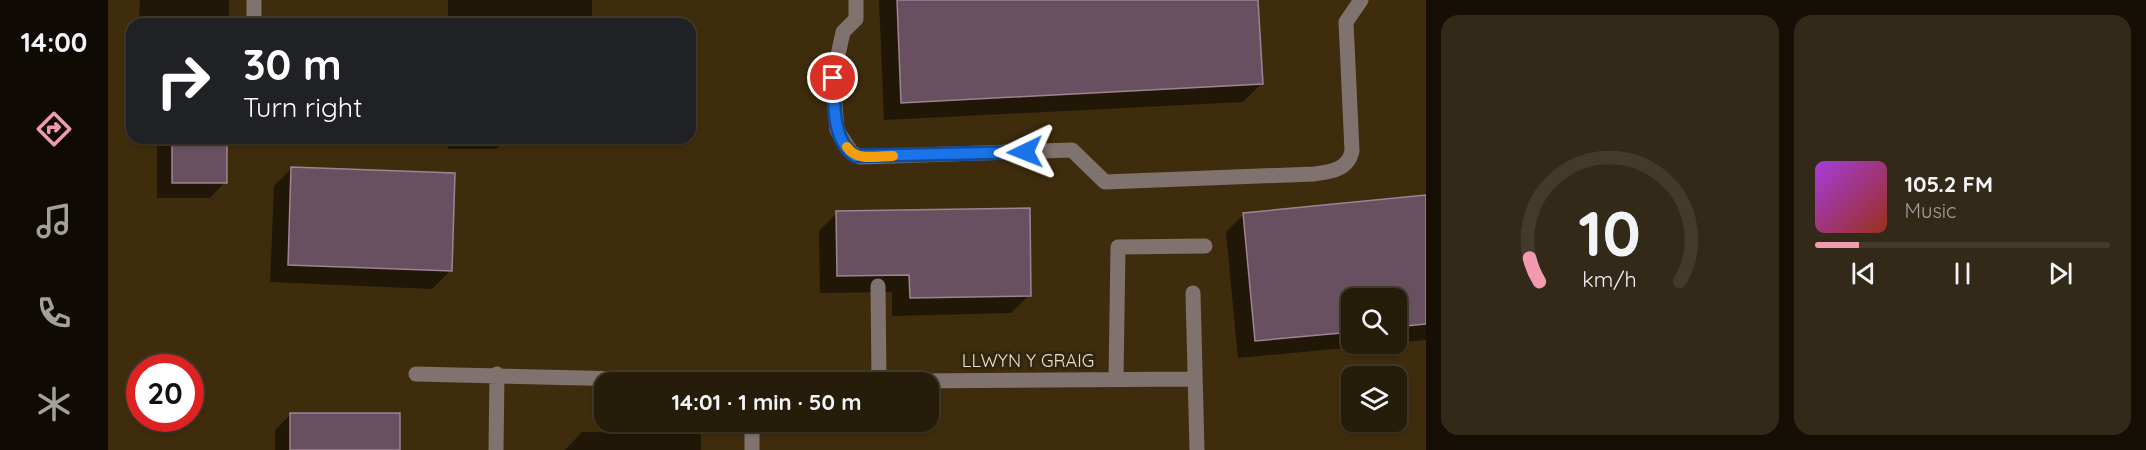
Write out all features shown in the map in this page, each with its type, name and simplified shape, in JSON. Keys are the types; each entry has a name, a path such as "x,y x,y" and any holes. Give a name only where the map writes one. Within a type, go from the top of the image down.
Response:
{"street":[{"path":"254,0 254,18"},
{"path":"856,0 856,19 843,32 833,78 837,130 852,154 860,157 1072,150 1105,182 1314,174 1336,170 1344,166 1351,158 1352,152 1346,22 1361,0"},
{"path":"1116,380 1118,247 1206,246"},
{"path":"878,286 879,372"},
{"path":"1193,293 1197,450"},
{"name":"LLWYN Y GRAIG","path":"416,374 594,377"},
{"path":"496,450 497,374"},
{"name":"LLWYN Y GRAIG","path":"939,381 1195,379"},
{"path":"752,432 752,450"}],"shaded area":[{"path":"108,0 1426,0 1426,450 108,450"}],"building":[{"path":"897,0 1258,0 1263,84 901,103"},
{"path":"172,144 227,144 227,183 172,183"},
{"path":"291,167 455,173 452,271 288,265"},
{"path":"1426,195 1426,324 1407,326 1407,288 1341,288 1341,333 1255,341 1243,213"},
{"path":"1030,208 1031,296 910,298 909,275 837,276 836,211"},
{"path":"290,413 400,413 400,450 290,450"}],"slow traffic":[{"path":"847,147 852,154 860,157 893,156"}],"route":[{"path":"833,78 837,130 855,156 1025,152"}]}
